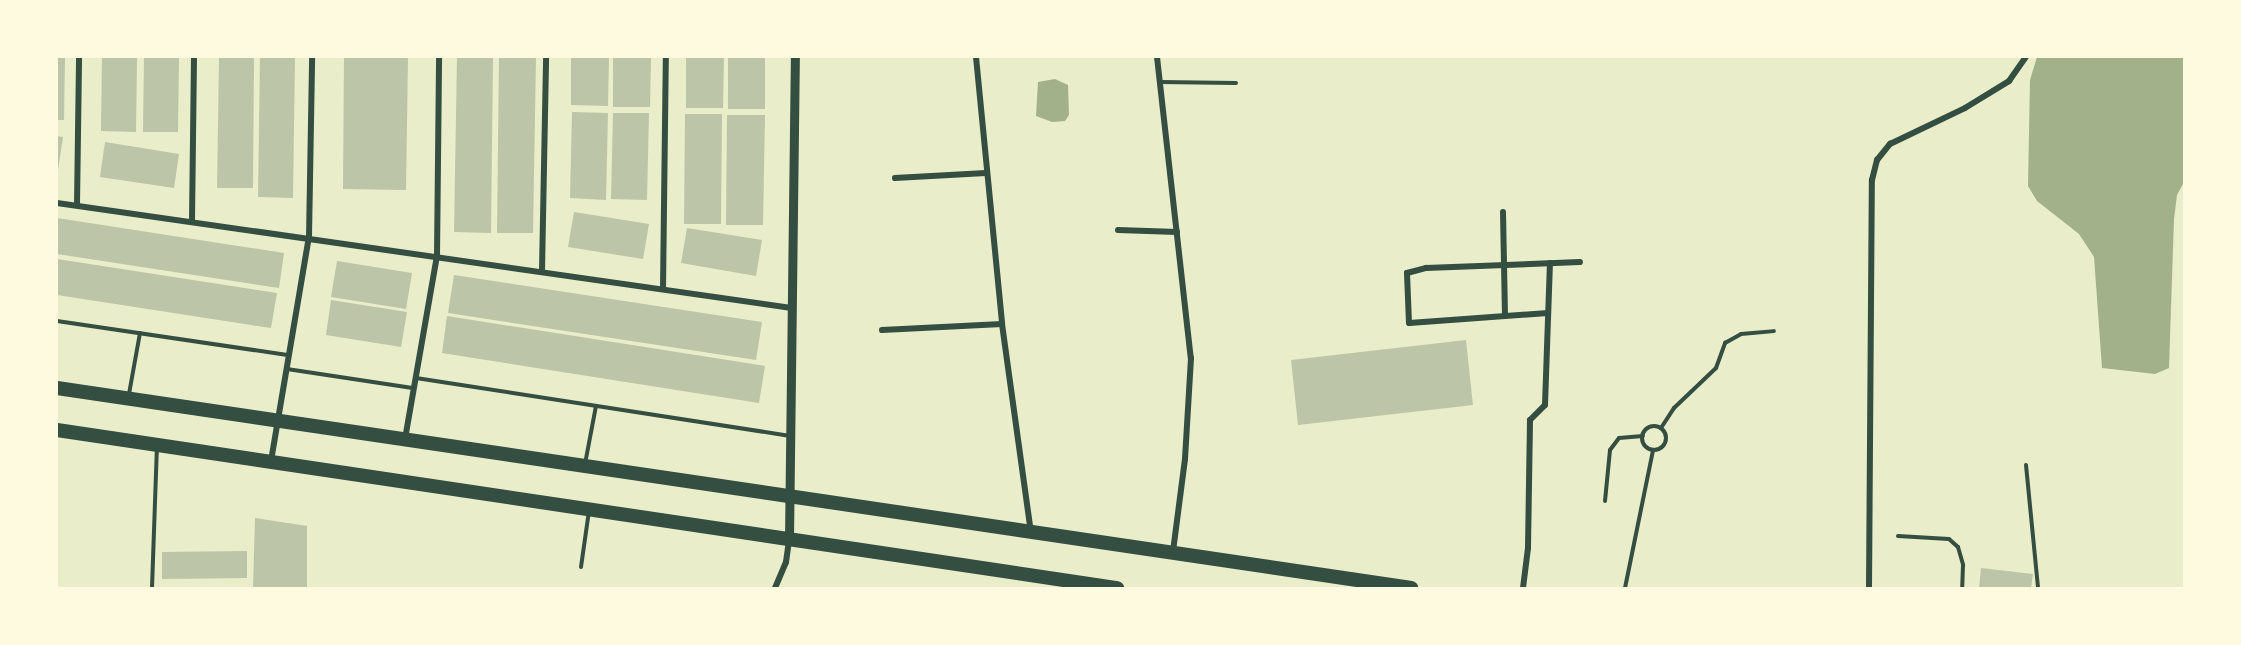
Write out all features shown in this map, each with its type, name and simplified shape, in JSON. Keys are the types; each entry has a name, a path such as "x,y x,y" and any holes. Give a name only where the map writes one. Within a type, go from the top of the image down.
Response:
{"highway":[{"path":"57,388 1411,588"},
{"path":"57,430 1117,588"}],"street":[{"path":"76,205 79,57"},
{"path":"192,221 194,57"},
{"path":"271,461 309,237 312,57"},
{"path":"405,439 437,256 439,57"},
{"path":"542,272 546,57"},
{"path":"663,289 666,57"},
{"path":"775,588 786,561 789,539 795,57"},
{"path":"976,57 1002,324 1031,532"},
{"path":"1157,57 1191,358 1185,459 1173,553"},
{"path":"1869,588 1872,180 1877,160 1890,144 1965,108 2009,81 2026,57"},
{"path":"895,178 986,173"},
{"path":"57,203 309,237 792,308"},
{"path":"1503,212 1505,316"},
{"path":"1118,230 1177,232"},
{"path":"1548,313 1409,323 1407,273 1426,268 1580,262"},
{"path":"1523,588 1528,548 1530,420 1545,405 1550,263"},
{"path":"882,330 1002,324"}],"lane":[{"path":"1160,82 1236,83"},
{"path":"57,321 288,355"},
{"path":"1625,588 1653,450 1665,442 1661,428 1674,408 1716,368 1725,343 1741,334 1774,331"},
{"path":"128,399 140,333"},
{"path":"286,369 414,388"},
{"path":"416,378 790,436"},
{"path":"585,466 596,406"},
{"path":"1605,501 1610,450 1619,438 1643,436 1650,427 1661,428"},
{"path":"1643,436 1645,445 1653,450"},
{"path":"152,588 157,445"},
{"path":"2026,465 2038,588"},
{"path":"581,567 590,509"},
{"path":"1898,536 1949,539 1958,547 1964,565 1962,588"}],"shaded area":[{"path":"2037,57 2184,57 2184,182 2177,195 2174,219 2169,368 2155,374 2102,368 2094,257 2079,234 2037,201 2028,186 2030,80"},
{"path":"1055,79 1068,85 1069,115 1065,121 1052,122 1036,116 1038,82"}],"building":[{"path":"57,57 65,57 64,120 57,120"},
{"path":"102,57 137,57 136,132 101,131"},
{"path":"144,57 179,57 178,132 143,132"},
{"path":"219,57 254,57 253,188 217,188"},
{"path":"260,57 295,57 293,198 258,197"},
{"path":"344,57 408,57 406,190 343,189"},
{"path":"457,57 493,57 491,233 454,232"},
{"path":"499,57 536,57 533,233 497,233"},
{"path":"571,57 609,57 608,106 571,105"},
{"path":"613,57 651,57 650,107 613,107"},
{"path":"686,57 724,57 723,108 686,108"},
{"path":"728,57 765,57 765,109 728,109"},
{"path":"572,112 608,113 606,200 570,198"},
{"path":"613,113 649,113 647,200 611,199"},
{"path":"685,114 722,114 721,224 684,224"},
{"path":"727,115 765,115 763,225 726,225"},
{"path":"57,136 63,137 58,170 57,170"},
{"path":"105,142 179,154 174,188 100,177"},
{"path":"574,212 649,224 643,259 568,247"},
{"path":"57,218 284,253 279,288 57,254"},
{"path":"687,228 762,240 756,276 681,263"},
{"path":"57,259 277,293 271,328 57,295"},
{"path":"337,261 412,273 406,309 331,297"},
{"path":"454,275 762,322 756,360 448,313"},
{"path":"331,300 407,312 401,347 326,335"},
{"path":"447,316 765,366 759,403 442,353"},
{"path":"1466,340 1473,405 1298,425 1291,360"},
{"path":"255,518 307,526 307,588 253,588"},
{"path":"247,551 247,578 162,579 162,552"},
{"path":"1981,568 2033,574 2031,588 1979,588"}]}
